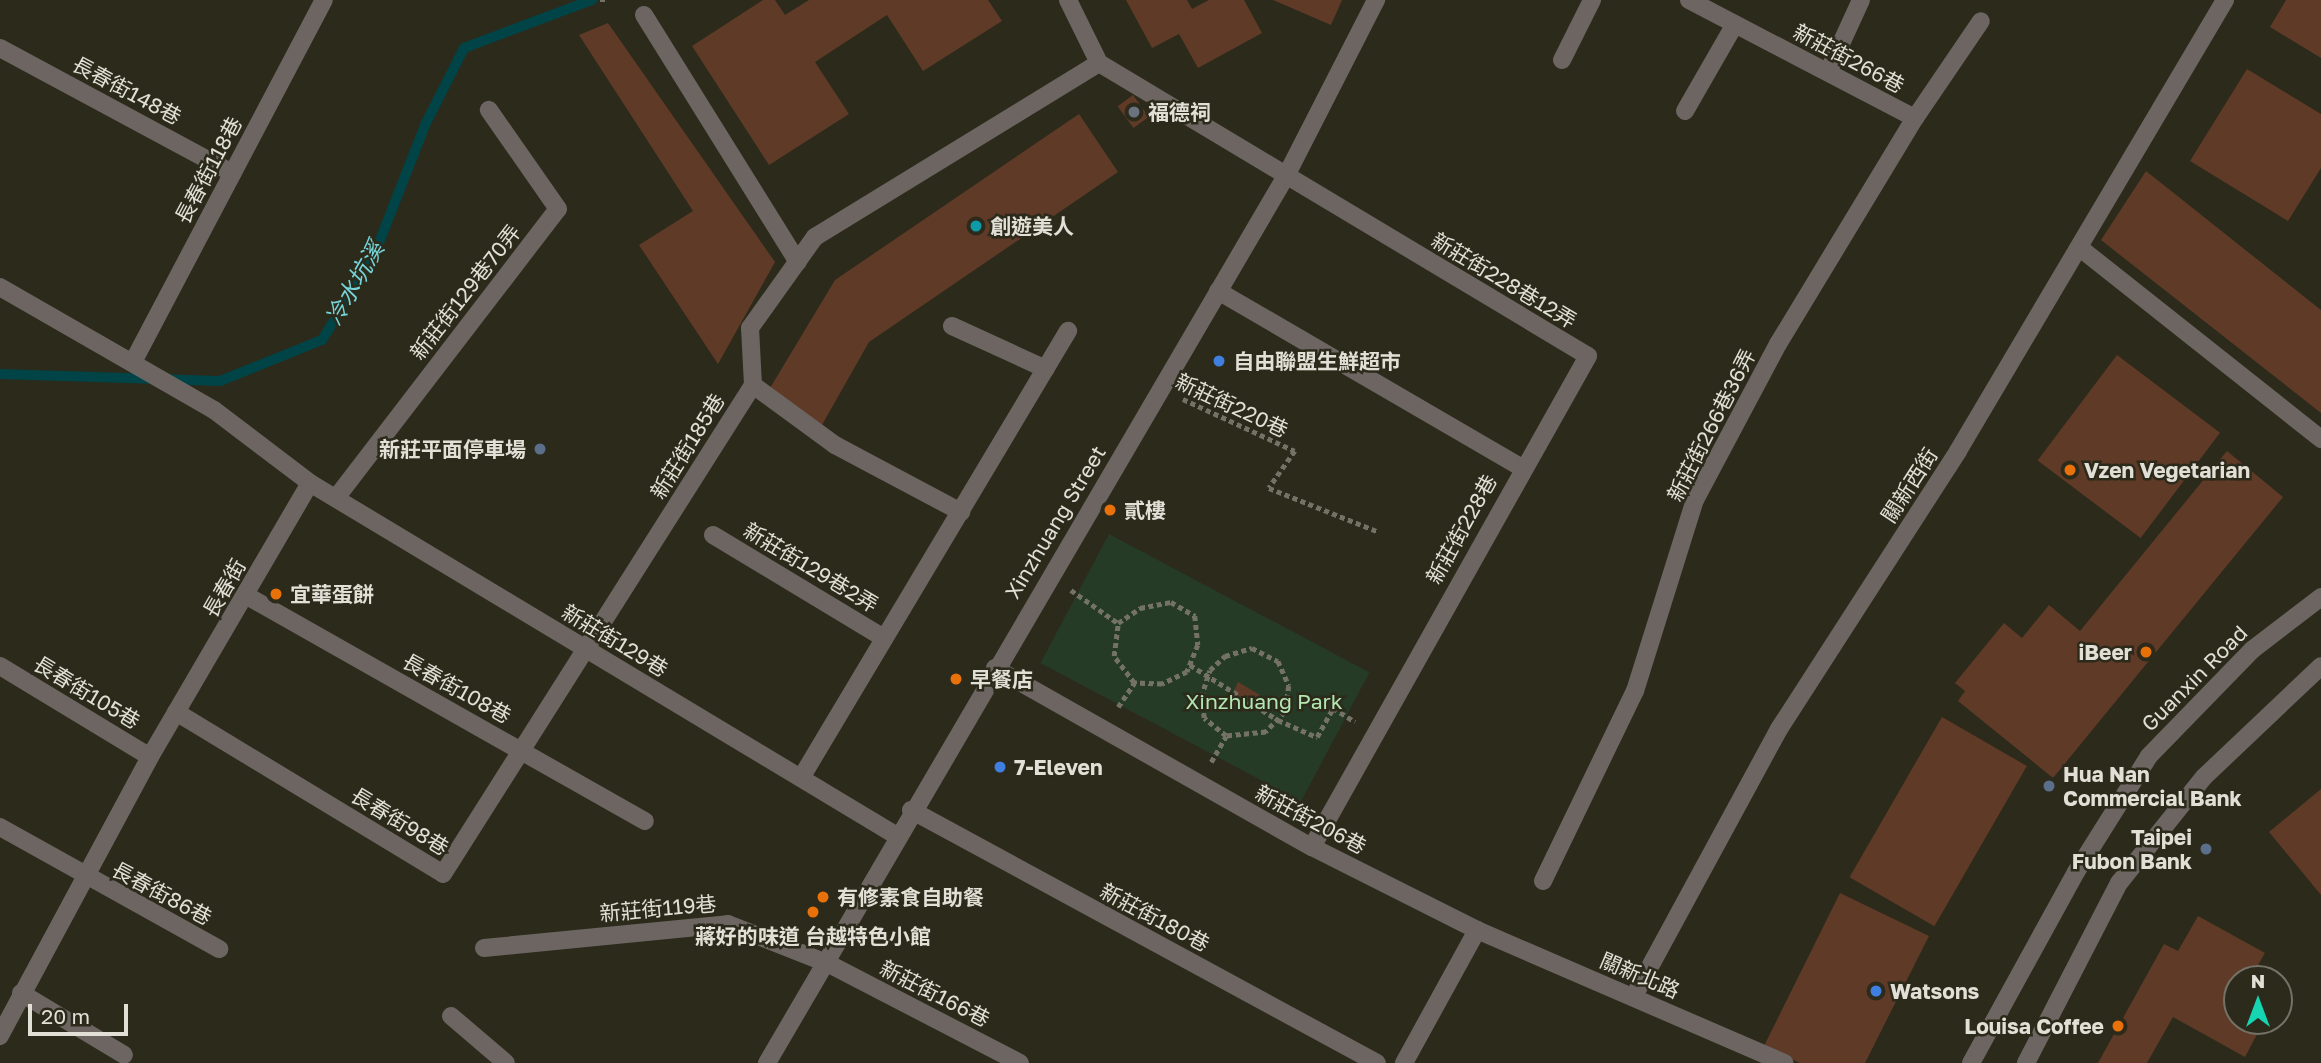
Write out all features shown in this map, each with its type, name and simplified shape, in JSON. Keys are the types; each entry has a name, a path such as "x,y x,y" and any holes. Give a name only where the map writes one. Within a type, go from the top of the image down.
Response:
{"street":[{"name":"長春街118巷","path":"133,362 324,0"},
{"path":"1068,0 1099,63 1286,176"},
{"name":"Xinzhuang Street","path":"767,1063 829,964 911,810 1286,176 1376,0"},
{"path":"1562,60 1592,0"},
{"name":"新莊街266巷","path":"1689,0 1915,118"},
{"path":"1828,72 1861,0"},
{"name":"關新西街","path":"1634,996 1779,729 1958,451 2225,0"},
{"path":"644,15 798,262"},
{"name":"新莊街266巷36弄","path":"1543,881 1635,691 1695,499 1778,344 1915,118 1981,21"},
{"path":"1685,111 1735,24"},
{"name":"長春街148巷","path":"0,48 232,173"},
{"name":"新莊街185巷","path":"587,650 753,385 750,328 815,237 1099,63"},
{"name":"新莊街129巷70弄","path":"336,498 558,209 489,110"},
{"name":"新莊街228巷12弄","path":"1286,176 1588,356 1521,467"},
{"path":"2080,248 2321,439"},
{"path":"0,287 214,410 310,483"},
{"name":"新莊街228巷","path":"1218,291 1521,467 1312,847"},
{"path":"952,326 1046,369"},
{"name":"新莊街129巷2弄","path":"801,778 1068,331"},
{"path":"753,385 835,445 961,512"},
{"name":"新莊街129巷","path":"310,483 897,836"},
{"name":"長春街","path":"0,1036 150,757 247,596 310,483"},
{"name":"新莊街129巷2弄","path":"713,535 884,638"},
{"name":"長春街108巷","path":"247,596 645,821"},
{"name":"Guanxin Road","path":"1971,1063 2076,872 2149,755 2252,650 2321,597"},
{"name":"長春街98巷","path":"176,712 443,874 587,650"},
{"name":"長春街105巷","path":"0,666 150,757"},
{"path":"2026,1063 2119,883 2204,778 2321,666"},
{"name":"新莊街206巷","path":"995,668 1312,847 1477,930"},
{"name":"新莊街180巷","path":"911,810 1377,1063"},
{"name":"長春街86巷","path":"0,827 84,877 219,949"},
{"name":"新莊街119巷","path":"484,948 729,924 829,964"},
{"path":"1405,1063 1477,930"},
{"name":"關新北路","path":"1477,930 1785,1063"},
{"name":"新莊街166巷","path":"829,964 1020,1063"},
{"path":"21,993 124,1055"},
{"path":"451,1016 506,1063"}],"path":[{"path":"600,0 606,0"},
{"name":"新莊街220巷","path":"1160,389 1294,451 1269,488 1379,532"},
{"path":"1062,584 1118,623"},
{"path":"1171,602 1195,616 1198,645 1187,672 1162,684 1134,683 1114,656 1118,623 1140,608 1171,602"},
{"path":"1252,648 1278,661 1289,687 1285,712 1266,732 1226,736 1204,718 1201,697 1208,677 1225,656 1252,648"},
{"path":"1190,664 1278,720 1317,737 1333,708 1360,725"},
{"path":"1118,707 1134,683"},
{"path":"1211,763 1226,736"}],"green space":[{"name":"Xinzhuang Park","path":"1109,534 1369,672 1301,801 1040,663"}],"building":[{"path":"763,0 775,0 785,15 809,0 988,0 1002,21 923,71 887,15 815,62 849,114 769,165 692,46"},
{"path":"1126,0 1187,0 1192,9 1209,0 1244,0 1262,33 1198,68 1179,34 1152,48"},
{"path":"1273,0 1342,0 1331,25"},
{"path":"2286,0 2321,0 2321,58 2270,27"},
{"path":"608,23 775,262 718,364 639,245 693,211 579,35"},
{"path":"2247,69 2321,114 2321,168 2288,221 2190,161"},
{"name":"福德祠","path":"1133,95 1149,117 1133,128 1118,106"},
{"name":"創遊美人","path":"1079,114 1118,172 869,342 818,432 764,398 835,280"},
{"path":"2146,171 2321,310 2321,413 2101,240"},
{"path":"2117,355 2220,433 2141,538 2038,460"},
{"path":"2227,451 2283,497 2053,778 1958,701 1965,691 1955,683 2004,623 2022,638 2049,605 2080,631"},
{"path":"1238,682 1260,695 1247,712 1229,702"},
{"path":"1942,717 2027,766 1934,926 1850,877"},
{"path":"2321,789 2321,895 2269,832"},
{"path":"1840,893 1929,936 1865,1063 1800,1063 1764,1046"},
{"path":"2198,916 2265,953 2258,965 2223,965 2223,1035 2257,1035 2245,1057 2173,1017 2147,1063 2098,1063 2164,944 2178,951"}],"waterway":[{"name":"冷水坑溪","path":"0,374 220,381 322,340 373,258 425,125 464,48 592,0"}],"place":[{"name":"福德祠","path":"1134,112"},
{"name":"創遊美人","path":"976,226"},
{"name":"自由聯盟生鮮超市","path":"1219,361"},
{"name":"新莊平面停車場","path":"540,449"},
{"name":"Vzen Vegetarian","path":"2070,470"},
{"name":"貳樓","path":"1110,510"},
{"name":"宜華蛋餅","path":"276,594"},
{"name":"iBeer","path":"2146,652"},
{"name":"早餐店","path":"956,679"},
{"name":"7-Eleven","path":"1000,767"},
{"name":"Hua Nan Commercial Bank","path":"2049,786"},
{"name":"Taipei Fubon Bank","path":"2206,849"},
{"name":"有修素食自助餐","path":"823,897"},
{"name":"蔣好的味道 台越特色小館","path":"813,912"},
{"name":"Watsons","path":"1876,991"},
{"name":"Louisa Coffee","path":"2118,1026"}]}
